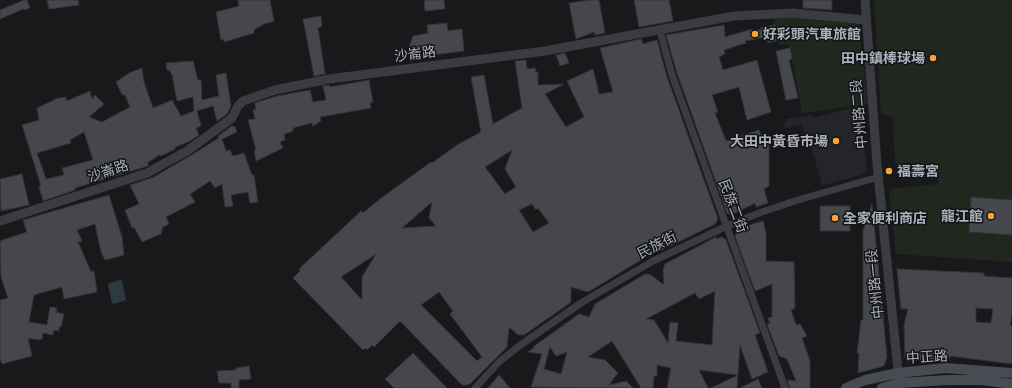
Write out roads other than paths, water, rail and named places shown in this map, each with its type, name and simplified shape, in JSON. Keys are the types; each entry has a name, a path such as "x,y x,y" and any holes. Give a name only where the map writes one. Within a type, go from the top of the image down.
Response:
{"main road":[{"name":"中正路","path":"846,388 865,380 898,373 945,368 1012,373"},
{"name":"中正路","path":"882,388 982,380 1012,384"}],"street":[{"name":"中州路二段","path":"865,0 879,178"},
{"name":"沙崙路","path":"0,221 147,173 187,151 232,118 238,106 243,101 275,90 329,79 545,51 660,31 734,16 793,13 866,20"},
{"name":"民族二街","path":"660,31 672,76 785,388"},
{"name":"民族街","path":"475,388 499,362 581,303 653,261 727,226 801,199 879,178"},
{"name":"中州路一段","path":"879,178 899,386"}],"place":[{"name":"好彩頭汽車旅館","path":"755,34"},
{"name":"田中鎮棒球場","path":"933,58"},
{"name":"大田中黃昏市場","path":"836,141"},
{"name":"福壽宮","path":"889,171"},
{"name":"龍江館","path":"991,216"},
{"name":"全家便利商店","path":"835,218"}]}
